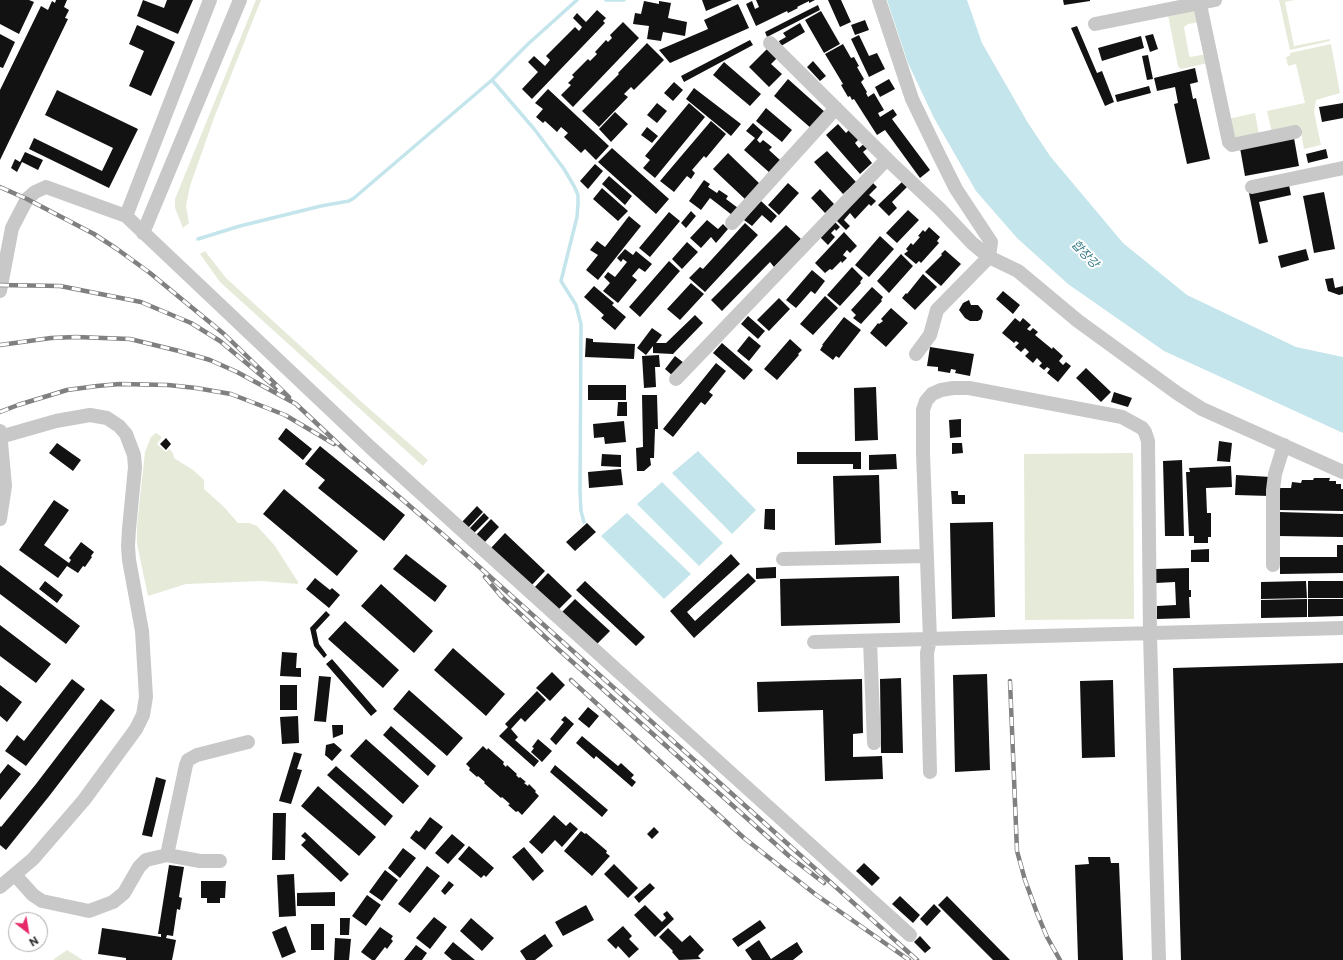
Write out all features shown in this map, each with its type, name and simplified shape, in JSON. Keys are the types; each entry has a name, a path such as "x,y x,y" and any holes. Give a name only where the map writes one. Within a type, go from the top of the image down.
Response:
{"street":[{"path":"126,216 210,0"},
{"path":"143,233 240,0"},
{"path":"879,0 912,99 956,189 991,242 989,257 937,310 930,335 916,354"},
{"path":"1095,24 1215,0"},
{"path":"1199,2 1229,142 1232,145 1295,132"},
{"path":"770,43 887,159 940,209 972,243 989,257 1018,271 1078,321 1202,409 1343,472"},
{"path":"732,223 836,108"},
{"path":"676,379 887,159"},
{"path":"1252,187 1343,168"},
{"path":"0,291 2,266 12,228 27,199 35,192 46,187 126,216 371,448 910,935"},
{"path":"930,772 927,653 930,639 923,453 923,410 926,402 932,394 941,390 969,388 1122,417 1142,428 1148,441 1150,634 1159,960"},
{"path":"0,437 56,421 90,415 107,418 119,426 126,434 134,455 135,467 129,529 129,560 142,631 146,697 143,715 136,729 84,800 33,858 0,887"},
{"path":"0,431 5,486 0,519"},
{"path":"1273,564 1273,490 1275,474 1284,445"},
{"path":"783,559 927,556"},
{"path":"814,642 1343,628"},
{"path":"870,640 874,744"},
{"path":"167,855 188,760 197,755 248,742"},
{"path":"15,874 33,895 42,901 89,911 113,902 124,893 138,867 146,860 167,855 200,861 220,861"}],"green space":[{"path":"256,0 261,0 214,118 190,186 186,206 189,223 183,228 175,208 175,199"},
{"path":"1279,0 1294,0 1285,2 1294,46 1330,39 1330,41 1290,50"},
{"path":"1197,8 1200,22 1188,24 1184,27 1189,55 1190,57 1207,54 1208,63 1181,69 1178,66 1168,15"},
{"path":"1331,44 1340,93 1316,100 1314,112 1321,145 1304,149 1300,127 1272,133 1267,111 1305,103 1296,64 1288,66 1286,57 1290,56 1290,53"},
{"path":"1255,113 1259,135 1232,141 1228,119"},
{"path":"205,251 226,278 365,405 428,460 423,466 220,282 200,254"},
{"path":"156,433 162,437 157,444 166,452 169,449 173,453 174,458 193,470 204,480 204,489 224,507 238,523 249,523 257,526 275,546 298,584 261,581 186,584 148,596 137,544 137,525 145,452 151,437"},
{"path":"1133,453 1134,619 1025,620 1024,454"},
{"path":"67,950 83,960 54,960"}],"water":[{"name":"합장강","path":"887,0 967,0 982,43 1028,123 1050,156 1123,243 1187,295 1296,347 1343,357 1343,433 1164,351 1068,284 1017,238 976,191 934,118 908,63"},
{"path":"698,451 756,510 732,534 672,473"},
{"path":"662,482 723,543 699,566 637,504"},
{"path":"627,513 691,574 664,599 601,536"}],"building":[{"path":"0,0 29,0 34,2 19,34 0,24"},
{"path":"56,0 67,0 64,7 69,10 65,18 68,19 0,160 0,90 41,6 48,10 52,1 55,3"},
{"path":"143,0 164,8 167,0 193,0 178,34 137,16"},
{"path":"702,0 732,0 706,11"},
{"path":"756,0 815,0 809,3 809,1 788,13 787,11 756,26 746,4 752,1 755,9 759,7"},
{"path":"828,0 841,0 851,22 840,27"},
{"path":"1063,0 1090,0 1090,1 1064,5"},
{"path":"644,1 659,4 659,1 671,3 668,18 687,22 685,36 663,32 661,41 647,39 649,26 633,24 635,13 641,14"},
{"path":"738,4 749,28 670,63 659,50 708,29 704,20"},
{"path":"818,5 820,10 767,37 765,32"},
{"path":"597,10 606,18 603,21 605,23 532,99 522,89 538,72 528,62 534,56 545,66 550,60 546,56 575,27 579,31 582,27 573,18 577,13 586,22"},
{"path":"821,11 840,44 824,53 805,20"},
{"path":"865,20 869,30 855,35 851,25"},
{"path":"623,22 639,38 573,107 561,95 571,85 568,83 574,77 572,75 588,59 590,61 597,54 595,52 606,40 608,42 612,38 610,35"},
{"path":"800,23 805,32 781,46 779,41 786,37 783,33"},
{"path":"137,25 175,42 151,96 129,86 144,51 129,44"},
{"path":"1077,26 1097,73 1102,71 1114,102 1105,106 1071,28"},
{"path":"0,34 15,42 3,68 0,67"},
{"path":"1153,34 1158,49 1150,52 1145,36"},
{"path":"859,35 869,56 877,53 885,69 869,77 851,39"},
{"path":"1141,36 1144,48 1102,61 1098,48"},
{"path":"750,40 753,45 684,82 681,76"},
{"path":"647,43 664,60 634,90 631,87 624,94 628,97 599,127 582,111"},
{"path":"843,44 851,58 854,57 859,66 857,67 864,79 861,82 867,92 868,97 874,93 884,110 878,113 880,117 893,109 897,115 892,119 930,170 920,178 885,130 877,135 854,99 852,100 850,96 848,97 841,85 843,84 825,54"},
{"path":"768,48 777,58 771,64 782,74 769,87 749,67"},
{"path":"1148,55 1153,79 1147,80 1142,56"},
{"path":"813,61 826,76 820,81 807,67"},
{"path":"724,62 761,94 750,106 713,75"},
{"path":"1195,68 1198,82 1190,84 1193,99 1196,98 1210,159 1187,164 1174,104 1178,103 1175,87 1157,91 1154,78"},
{"path":"788,79 826,113 812,129 774,96"},
{"path":"889,79 895,89 880,97 875,87"},
{"path":"674,82 683,90 673,101 664,93"},
{"path":"1149,86 1151,93 1117,102 1115,95"},
{"path":"694,88 741,124 731,136 686,99"},
{"path":"548,89 609,146 596,160 585,149 581,153 564,137 568,133 561,127 557,132 545,121 543,123 536,117 543,109 535,103"},
{"path":"57,90 138,129 109,188 29,149 34,138 102,171 113,148 45,115"},
{"path":"657,103 667,111 657,123 647,115"},
{"path":"689,103 705,117 655,178 643,168 650,160 645,156"},
{"path":"1343,103 1343,118 1322,122 1319,107"},
{"path":"766,108 792,130 782,142 756,121"},
{"path":"615,112 628,124 611,142 599,129"},
{"path":"711,121 726,134 706,158 704,156 692,170 695,173 691,179 687,176 674,192 660,181"},
{"path":"753,123 763,132 757,140 760,143 763,140 772,147 769,150 781,161 770,173 744,150 755,138 746,131"},
{"path":"838,124 846,133 850,129 859,139 855,143 859,148 865,143 869,147 863,152 872,163 860,174 826,135"},
{"path":"647,127 658,136 652,143 641,135"},
{"path":"1294,138 1299,166 1245,176 1240,148"},
{"path":"612,148 669,199 656,214 598,162"},
{"path":"1326,149 1328,158 1308,163 1306,154"},
{"path":"827,151 856,182 843,194 814,162"},
{"path":"25,152 43,160 38,170 22,162 17,172 11,168 15,159 20,162"},
{"path":"728,153 761,185 746,200 713,169"},
{"path":"595,164 603,171 588,189 580,181"},
{"path":"609,176 632,196 625,205 602,184"},
{"path":"704,180 710,184 708,187 717,193 719,190 728,196 726,199 738,208 732,215 710,198 701,210 689,201"},
{"path":"871,181 877,187 869,195 876,201 871,206 869,204 855,219 850,213 844,220 850,226 846,230 835,219"},
{"path":"903,181 908,186 892,202 897,208 889,216 878,205"},
{"path":"788,183 799,193 779,215 768,205"},
{"path":"1289,185 1291,195 1259,202 1268,242 1259,244 1249,193"},
{"path":"602,188 628,211 618,221 593,199"},
{"path":"820,189 834,204 825,213 811,198"},
{"path":"1324,192 1335,249 1314,253 1303,196"},
{"path":"761,201 777,216 771,223 762,215 752,226 744,220"},
{"path":"908,210 919,220 897,243 886,233"},
{"path":"691,211 696,216 686,228 681,223"},
{"path":"669,212 680,221 650,257 639,248"},
{"path":"629,216 641,226 598,280 586,270 598,255 590,250 597,241 605,247"},
{"path":"707,220 718,229 723,224 728,229 716,243 711,237 701,248 690,238"},
{"path":"834,221 840,227 831,233 835,237 828,245 819,236"},
{"path":"745,223 758,235 705,292 689,278 700,267 703,269"},
{"path":"786,225 801,239 774,267 770,262 722,311 711,300"},
{"path":"929,227 940,237 937,241 939,243 921,263 919,261 916,264 904,254 908,251 906,249 911,243 913,245 920,237 918,236 923,230 925,232"},
{"path":"844,232 857,246 850,253 847,250 843,255 847,258 842,263 841,261 832,270 830,269 825,273 815,263"},
{"path":"880,236 894,249 869,277 855,265"},
{"path":"687,242 698,252 682,269 672,259"},
{"path":"625,249 633,255 636,251 652,264 645,272 639,268 632,276 637,280 618,303 603,291 610,283 604,277 608,272 615,277 627,262 623,259 621,262 617,258"},
{"path":"1306,249 1309,260 1281,268 1278,256"},
{"path":"945,250 961,264 941,286 925,272"},
{"path":"901,254 913,266 889,293 877,281"},
{"path":"669,261 680,271 640,317 629,307"},
{"path":"852,267 863,278 860,282 861,283 840,306 827,295"},
{"path":"812,270 825,281 815,294 811,291 796,308 786,300"},
{"path":"923,274 937,287 915,310 902,298"},
{"path":"1333,278 1335,288 1343,286 1343,294 1339,295 1328,291 1325,279"},
{"path":"691,283 704,294 680,320 667,309"},
{"path":"594,286 614,303 612,305 626,317 615,330 601,318 604,315 584,297"},
{"path":"872,287 883,297 881,300 882,301 861,324 853,318 856,315 851,310"},
{"path":"1003,291 1020,305 1013,314 996,299"},
{"path":"825,296 838,308 813,335 800,324"},
{"path":"779,298 790,309 769,331 757,320"},
{"path":"969,300 971,305 978,305 983,311 981,319 978,321 970,321 965,318 959,310 963,303"},
{"path":"891,308 908,323 886,347 870,333 878,323 879,324 883,321 881,319"},
{"path":"695,315 703,323 673,354 653,353 653,346 646,355 637,348 652,328 662,335 656,343 666,343"},
{"path":"748,316 765,331 758,339 741,324"},
{"path":"844,317 861,330 839,358 836,356 833,360 820,350 822,345"},
{"path":"1015,318 1020,322 1023,318 1031,325 1027,329 1030,331 1033,328 1038,332 1035,335 1063,356 1059,361 1063,365 1066,362 1071,366 1058,382 1047,373 1050,369 1047,367 1044,370 1039,366 1042,363 1037,358 1033,363 1025,356 1029,352 1025,348 1021,352 1015,347 1019,343 1016,341 1014,343 1002,333"},
{"path":"749,336 761,346 749,361 737,351"},
{"path":"586,338 593,339 593,342 635,344 634,359 585,357"},
{"path":"790,339 802,350 777,380 764,369"},
{"path":"722,343 753,370 744,380 713,353"},
{"path":"930,347 974,354 970,376 955,373 956,370 951,369 950,373 938,371 938,367 927,366"},
{"path":"659,355 660,367 655,367 656,387 644,388 642,356"},
{"path":"675,356 684,363 674,377 665,369"},
{"path":"716,363 726,371 709,392 713,395 705,405 701,402 673,437 663,429"},
{"path":"1086,368 1111,392 1101,402 1076,378"},
{"path":"588,385 626,385 626,400 588,400"},
{"path":"876,387 878,440 855,441 854,388"},
{"path":"1114,392 1132,398 1128,407 1111,402"},
{"path":"642,395 657,395 658,429 655,429 654,458 650,458 651,465 644,471 637,471 636,448 643,447"},
{"path":"618,402 627,402 627,416 617,416"},
{"path":"961,419 961,437 950,438 949,420"},
{"path":"624,421 626,442 605,444 604,437 594,438 593,424"},
{"path":"286,428 312,449 303,460 278,439"},
{"path":"166,438 171,444 166,450 160,444"},
{"path":"1219,441 1232,443 1230,462 1217,461"},
{"path":"57,443 81,460 73,471 49,453"},
{"path":"952,443 962,443 963,453 952,454"},
{"path":"320,446 405,515 384,541 318,488 325,480 305,464"},
{"path":"797,452 861,452 861,469 853,469 853,464 797,464"},
{"path":"602,454 621,455 621,467 601,466"},
{"path":"896,454 897,469 869,470 869,455"},
{"path":"1182,460 1184,536 1165,536 1163,461"},
{"path":"1231,466 1232,487 1206,488 1207,513 1211,513 1211,537 1208,537 1208,543 1194,543 1194,536 1189,536 1186,472 1190,472 1189,468"},
{"path":"621,469 623,485 589,488 588,472"},
{"path":"879,475 881,543 835,545 833,476"},
{"path":"1236,475 1271,477 1270,496 1235,495"},
{"path":"1314,478 1330,478 1329,481 1336,481 1336,484 1341,484 1341,489 1343,489 1343,511 1278,510 1279,488 1291,488 1292,482 1301,483 1302,480 1313,480"},
{"path":"284,489 358,551 337,576 263,514"},
{"path":"951,491 958,491 958,495 965,495 965,504 952,504"},
{"path":"54,500 69,510 44,545 69,563 71,560 69,558 81,542 94,552 85,567 83,566 78,573 67,566 58,578 19,550"},
{"path":"477,506 483,512 468,528 462,522"},
{"path":"765,509 775,509 775,530 764,529"},
{"path":"1279,512 1343,514 1343,537 1278,536"},
{"path":"484,513 489,518 474,533 469,529"},
{"path":"491,519 499,527 484,543 476,535"},
{"path":"993,522 995,617 952,619 950,523"},
{"path":"587,523 596,532 575,551 566,542"},
{"path":"505,533 545,571 531,586 491,548"},
{"path":"1337,545 1343,545 1343,573 1280,574 1280,557 1337,557"},
{"path":"1209,549 1209,562 1191,562 1191,550"},
{"path":"406,554 447,586 435,602 393,569"},
{"path":"731,554 740,564 687,612 695,621 748,573 756,581 694,638 670,611"},
{"path":"0,565 80,626 66,644 0,594"},
{"path":"776,567 776,578 756,579 756,568"},
{"path":"1189,568 1189,590 1191,590 1191,597 1189,597 1190,618 1157,619 1157,606 1176,605 1175,582 1156,583 1156,569"},
{"path":"548,573 572,596 557,611 533,589"},
{"path":"899,576 900,623 781,626 780,579"},
{"path":"315,578 330,590 332,588 340,595 329,608 306,589"},
{"path":"45,581 63,595 57,603 39,589"},
{"path":"585,581 645,637 636,646 576,590"},
{"path":"1306,581 1307,598 1261,599 1261,582"},
{"path":"1308,581 1343,581 1343,598 1308,598"},
{"path":"381,584 433,631 414,653 361,606"},
{"path":"575,599 610,631 595,646 560,614"},
{"path":"1307,599 1307,617 1261,618 1261,600"},
{"path":"1308,599 1343,599 1343,616 1308,617"},
{"path":"326,611 330,615 316,630 319,644 327,655 324,658 314,646 310,628"},
{"path":"345,621 399,670 383,688 328,639"},
{"path":"0,625 51,664 36,683 0,656"},
{"path":"453,648 505,694 486,716 434,670"},
{"path":"282,652 297,653 296,668 301,668 301,677 280,676"},
{"path":"332,659 377,711 371,716 326,664"},
{"path":"1343,663 1343,960 1181,960 1173,668"},
{"path":"552,672 565,685 550,701 536,688"},
{"path":"987,674 990,770 955,772 953,675"},
{"path":"319,676 331,677 326,722 314,721"},
{"path":"901,678 903,753 881,753 880,679"},
{"path":"72,679 85,689 26,766 5,751 17,735 24,741"},
{"path":"862,679 863,733 853,734 853,757 882,756 883,779 825,781 823,710 758,712 757,682"},
{"path":"1113,680 1115,757 1082,758 1080,681"},
{"path":"0,685 22,702 7,722 0,716"},
{"path":"280,685 297,685 297,710 280,710"},
{"path":"409,690 463,738 447,756 393,709"},
{"path":"537,691 546,700 525,722 521,718 511,729 518,737 515,740 539,761 534,767 499,736 508,727 505,724"},
{"path":"101,699 115,710 6,850 0,845 0,826 1,827 36,784"},
{"path":"588,707 599,716 589,728 578,719"},
{"path":"298,716 299,743 282,744 280,717"},
{"path":"565,716 574,724 556,745 550,739 564,722 561,720"},
{"path":"332,725 343,725 343,734 333,738"},
{"path":"391,726 436,766 428,776 383,735"},
{"path":"582,736 618,766 621,763 634,775 631,778 636,782 632,787 596,756 594,759 576,743"},
{"path":"366,739 419,786 403,804 350,756"},
{"path":"538,739 552,751 542,762 531,752 534,748 532,747"},
{"path":"334,743 342,750 332,761 325,755 326,745"},
{"path":"483,746 487,750 488,748 504,762 503,764 506,767 507,765 517,774 516,775 519,778 520,777 526,782 524,783 528,786 529,784 539,796 522,815 518,811 516,812 508,805 510,804 469,770 470,768 466,764"},
{"path":"294,752 302,754 297,769 302,770 291,804 279,801"},
{"path":"8,764 21,774 0,800 0,774"},
{"path":"555,765 608,810 602,817 550,772"},
{"path":"336,766 393,816 385,826 327,775"},
{"path":"156,777 166,780 152,837 142,835"},
{"path":"318,786 376,837 359,856 301,806"},
{"path":"273,813 286,813 285,860 272,860"},
{"path":"554,815 566,826 570,822 578,829 562,847 555,840 542,854 529,842"},
{"path":"430,817 443,827 425,850 410,838 416,830 419,832"},
{"path":"654,827 659,832 652,839 647,834"},
{"path":"581,831 585,834 586,833 607,851 606,853 610,856 592,876 564,851"},
{"path":"305,832 349,874 341,882 301,845 306,840 301,836"},
{"path":"452,834 465,845 448,864 435,853"},
{"path":"469,846 494,868 486,877 484,875 481,878 458,859"},
{"path":"524,847 544,871 533,881 512,857"},
{"path":"403,848 416,858 400,878 388,868"},
{"path":"1088,857 1110,857 1111,863 1119,863 1123,960 1078,960 1075,865 1089,864"},
{"path":"864,863 880,878 872,886 856,871"},
{"path":"614,864 638,888 628,898 604,874"},
{"path":"169,865 184,867 179,897 182,898 180,910 177,909 173,936 167,935 166,938 176,940 172,960 126,960 126,958 98,954 102,928 161,937 161,934 158,934"},
{"path":"427,866 440,876 410,913 398,904"},
{"path":"385,870 398,880 382,901 369,892"},
{"path":"294,874 296,916 279,917 277,875"},
{"path":"201,881 226,881 225,898 220,898 220,903 207,903 207,898 201,898"},
{"path":"449,881 454,885 445,895 441,891"},
{"path":"650,883 655,888 639,903 634,897"},
{"path":"335,892 335,906 297,906 297,893"},
{"path":"367,895 381,905 366,926 352,916"},
{"path":"900,896 920,915 913,923 892,904"},
{"path":"947,896 1010,960 993,960 938,905"},
{"path":"934,904 941,911 927,926 920,919"},
{"path":"586,905 594,920 563,936 555,922"},
{"path":"645,905 662,922 666,918 663,914 667,911 674,919 655,937 634,915"},
{"path":"434,917 447,927 430,949 416,938"},
{"path":"340,918 350,918 349,935 340,935"},
{"path":"471,918 494,938 482,951 460,931"},
{"path":"760,920 766,928 738,947 732,939"},
{"path":"311,924 324,924 324,950 311,950"},
{"path":"286,926 296,952 282,958 272,932"},
{"path":"623,926 632,936 629,939 639,949 629,958 618,946 616,949 607,940"},
{"path":"380,927 393,936 391,939 393,941 387,949 385,947 375,960 372,960 361,952"},
{"path":"668,928 682,942 690,935 704,950 698,956 701,959 679,960 672,952 673,951 659,937"},
{"path":"545,934 553,946 535,960 526,960 520,951"},
{"path":"920,936 931,948 925,953 914,942"},
{"path":"335,938 351,939 349,960 334,960"},
{"path":"759,940 771,959 797,942 803,952 793,960 752,960 745,950"},
{"path":"453,942 475,960 452,960 444,953"},
{"path":"416,945 427,953 422,960 404,960"}],"waterway":[{"path":"198,239 240,226 321,206 349,201 354,198 492,80 528,44 577,0"},
{"path":"606,0 624,0"},
{"path":"492,80 535,130 564,169 578,195 577,217 561,281 576,305 581,324 580,491 581,511 584,522"}],"railway":[{"path":"0,187 27,199 94,234 117,249 150,273 224,334 289,397"},
{"path":"0,285 60,286 141,302 191,323 220,341 281,392"},
{"path":"0,345 51,338 76,337 130,339 210,360 237,372 296,404 347,452 447,538 917,960"},
{"path":"0,412 67,390 120,384 168,385 231,394 285,415 334,444"},
{"path":"485,577 501,596 558,649 789,856 824,883"},
{"path":"571,680 744,838 815,894 909,960"},
{"path":"1010,681 1017,851 1025,880 1037,913 1047,937 1060,960"}]}
